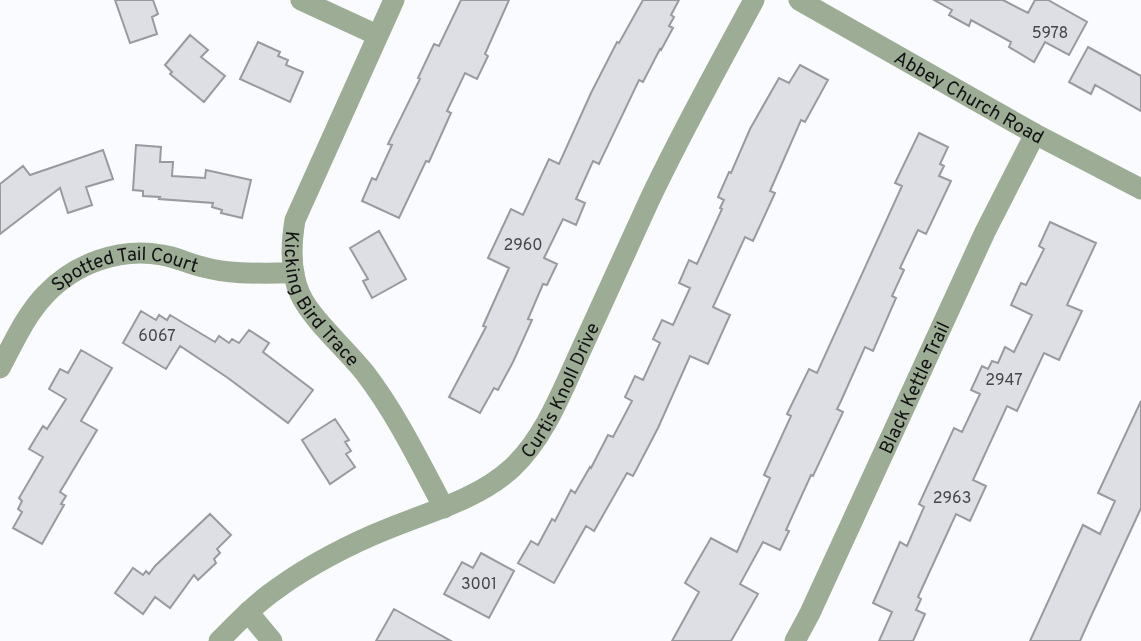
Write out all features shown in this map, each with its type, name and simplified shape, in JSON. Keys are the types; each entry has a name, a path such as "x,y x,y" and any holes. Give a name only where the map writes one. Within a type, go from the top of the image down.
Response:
{"street":[{"path":"301,0 377,35"},
{"name":"Kicking Bird Trace","path":"394,0 295,220 292,235 294,273 308,308 363,371 399,422 444,508"},
{"name":"Curtis Knoll Drive","path":"219,641 248,612 279,587 328,557 383,531 444,508 495,482 514,466 546,425 656,187 754,0"},
{"name":"Abbey Church Road","path":"799,0 1035,134 1141,190"},
{"name":"Black Kettle Trail","path":"794,641 810,613 985,232 1035,134"},
{"name":"Spotted Tail Court","path":"0,368 27,318 44,296 65,277 90,263 116,255 139,253 162,255 205,268 251,274 294,273"},
{"path":"248,612 272,641"}],"building":[{"path":"115,0 153,0 158,14 152,17 157,34 130,43"},
{"path":"461,0 509,0 477,79 465,73 447,111 451,113 429,162 426,161 399,218 362,201 372,178 376,180 392,145 388,144 434,44 439,46"},
{"path":"643,0 679,0 671,15 674,17 669,26 673,28 643,82 639,80 599,164 593,161 576,199 585,203 576,225 563,219 544,258 557,264 547,285 543,284 528,319 532,320 513,362 498,390 494,388 480,413 449,397 486,327 483,326 509,268 488,258 511,209 523,215 549,159 559,164 617,42 619,43"},
{"path":"934,0 1003,0 1028,13 1035,0 1048,0 1087,22 1069,55 1045,42 1034,62 1009,47 1011,42 971,20 969,26 949,15 952,10"},
{"path":"190,35 208,50 201,57 225,76 204,102 170,74 172,72 165,65"},
{"path":"258,42 280,52 278,56 288,60 286,65 303,72 290,102 240,79"},
{"path":"1088,47 1141,76 1141,111 1095,85 1091,94 1069,82"},
{"path":"800,65 828,80 805,122 801,120 770,191 775,193 753,241 745,237 713,307 730,315 708,364 690,356 633,476 627,473 594,531 586,526 554,583 518,563 531,541 538,545 552,519 555,521 571,490 575,493 608,435 613,437 632,401 625,397 635,376 643,380 660,343 653,339 662,320 673,325 690,288 679,283 689,260 697,264 722,209 720,208 724,200 718,197 750,129 779,78 789,83"},
{"path":"919,133 948,147 940,164 944,166 939,176 951,181 926,234 918,230 900,268 904,270 892,296 896,298 873,351 865,347 837,409 843,412 813,476 811,475 780,550 763,542 740,584 758,594 731,641 672,641 699,592 685,583 711,538 737,552 770,478 764,475 791,416 787,414 809,369 817,373 902,186 895,183"},
{"path":"136,145 161,147 160,162 173,162 172,176 205,178 206,170 251,180 242,218 221,213 222,210 212,207 213,203 159,199 160,197 143,196 143,191 133,190"},
{"path":"103,150 113,179 86,187 92,205 68,213 60,188 0,234 0,184 23,166 30,175"},
{"path":"1050,222 1096,243 1067,305 1082,311 1059,360 1044,353 1017,411 1007,406 973,480 986,486 970,521 956,514 918,597 921,599 916,610 925,614 913,641 879,641 892,612 873,603 900,542 907,546 924,507 919,504 954,428 962,432 980,394 971,390 982,366 988,369 992,361 998,363 1005,347 1014,352 1032,315 1011,305 1021,283 1026,285 1044,249 1039,246"},
{"path":"379,231 406,279 372,298 363,281 368,279 350,248"},
{"path":"141,311 156,320 159,315 167,320 170,315 215,342 219,336 229,343 232,339 239,343 249,330 269,343 263,352 313,390 288,423 180,346 166,369 123,343"},
{"path":"81,350 112,368 81,421 97,430 60,492 66,496 61,504 64,505 42,544 13,528 22,512 18,509 22,501 19,498 43,457 29,449 43,426 47,429 66,399 49,389 60,369 68,373"},
{"path":"1141,401 1141,508 1080,641 1030,641 1083,525 1100,534 1115,501 1098,493"},
{"path":"335,419 349,440 345,442 351,451 346,454 355,467 330,484 302,440"},
{"path":"210,514 231,535 217,549 220,553 214,559 216,563 198,580 194,575 170,608 155,597 143,614 115,593 133,568 143,575 146,571 149,574"},
{"path":"481,553 514,571 489,618 444,594 462,562 473,568"},
{"path":"394,609 451,641 376,641"}]}
